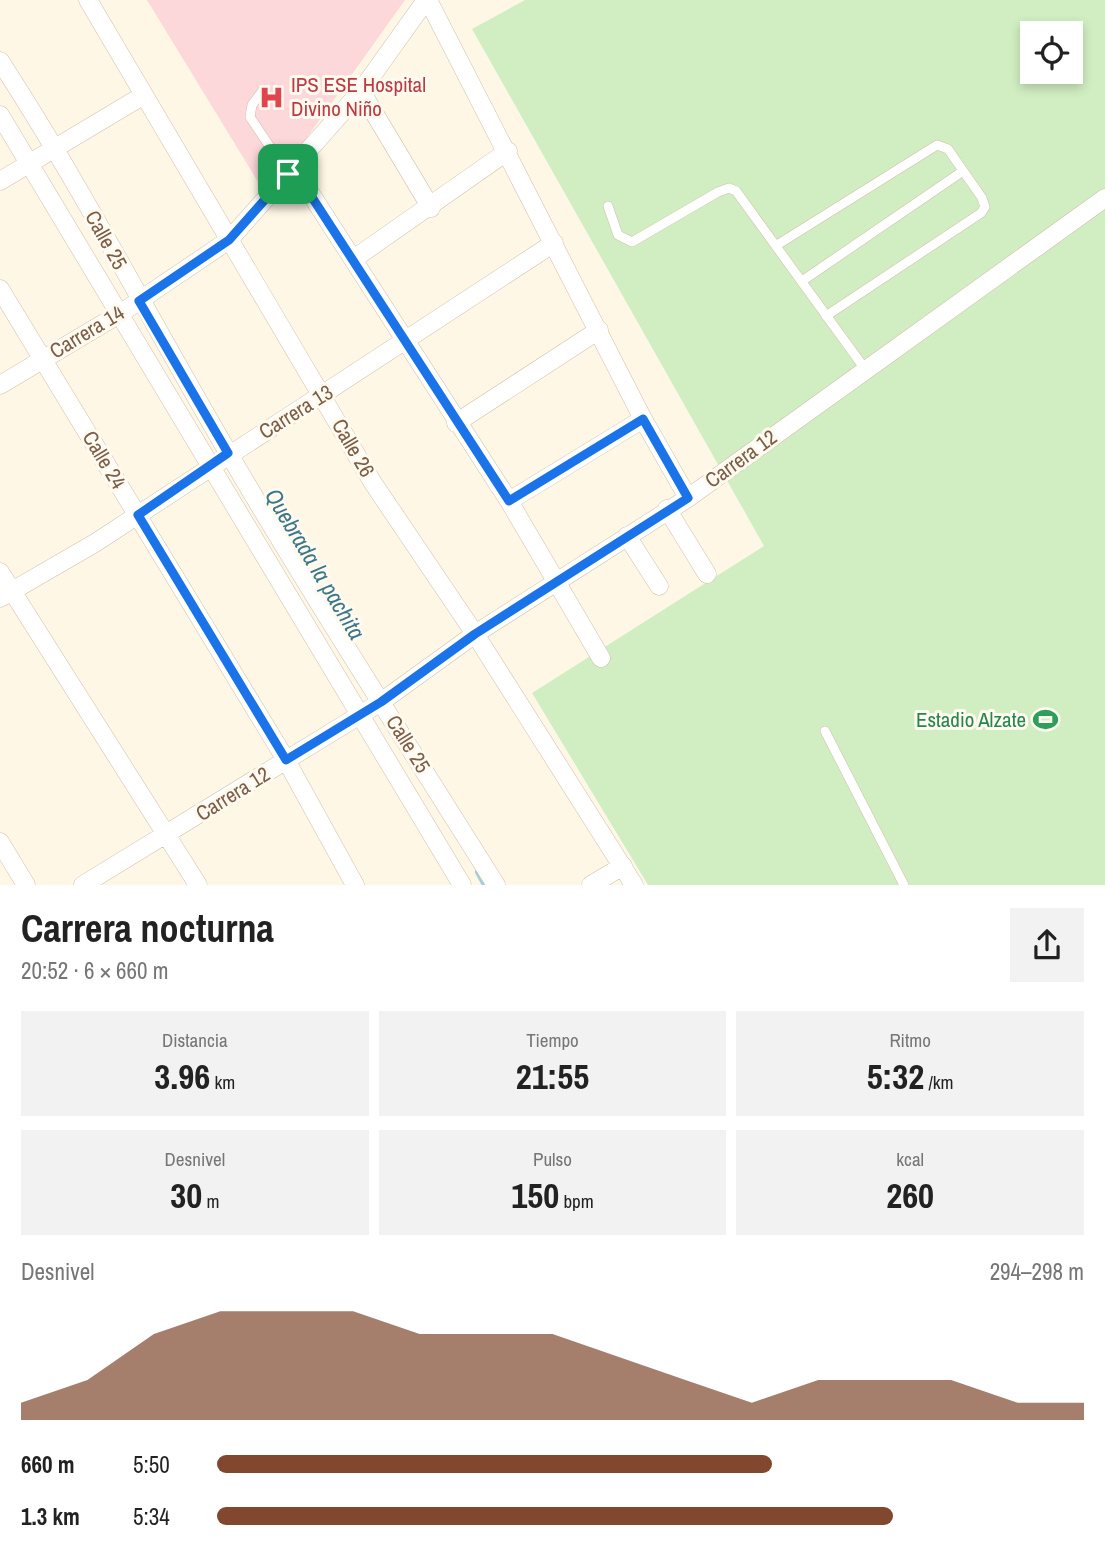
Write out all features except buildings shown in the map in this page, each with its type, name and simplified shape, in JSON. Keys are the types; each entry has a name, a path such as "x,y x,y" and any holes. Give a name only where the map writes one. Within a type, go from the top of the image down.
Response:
{"street":[{"name":"Calle 26","path":"88,0 373,483 475,634 634,885"},
{"path":"427,0 508,151 643,419 688,498"},
{"name":"Carrera 14","path":"0,385 121,313 229,240 362,91 427,0"},
{"name":"Calle 25","path":"0,61 56,147 139,301 228,453 496,885"},
{"path":"362,91 431,208"},
{"path":"0,181 144,95"},
{"path":"0,115 362,713 462,885"},
{"path":"355,258 431,208 508,151"},
{"path":"291,171 355,258 456,423 509,501 601,658"},
{"name":"Carrera 12","path":"83,885 381,702 475,634 688,498 1105,198"},
{"name":"Carrera 13","path":"6,595 138,515 228,453 323,396 554,243"},
{"name":"Calle 24","path":"0,289 286,760 355,885"},
{"path":"456,423 599,330"},
{"path":"509,501 643,419"},
{"path":"667,509 707,574"},
{"path":"627,536 659,586"},
{"path":"0,572 6,595 169,834 198,885"},
{"path":"0,842 26,885"},
{"path":"592,885 623,866"}],"lane":[{"path":"263,90 249,111 250,117 291,171"},
{"path":"777,245 937,145 948,149 982,198 985,207 981,213 826,316"},
{"path":"802,281 963,171"},
{"path":"608,206 618,235 632,242 729,188 748,205 864,369"},
{"path":"825,731 904,885"}],"shaded area":[{"name":"IPS ESE Hospital Divino Niño","path":"147,0 405,0 266,195"}],"green space":[{"path":"525,0 1105,0 1105,885 648,885 532,693 764,546 472,29"}],"waterway":[{"name":"Quebrada la pachita","path":"478,872 485,885"}],"place":[{"name":"IPS ESE Hospital Divino Niño","path":"271,97"},
{"name":"Estadio Alzate","path":"1046,720"}],"route":[{"path":"293,168 355,258 456,423 509,501 643,419 688,498 475,634 381,702 286,760 138,515 228,453 139,301 229,240 288,174 293,168"}]}
